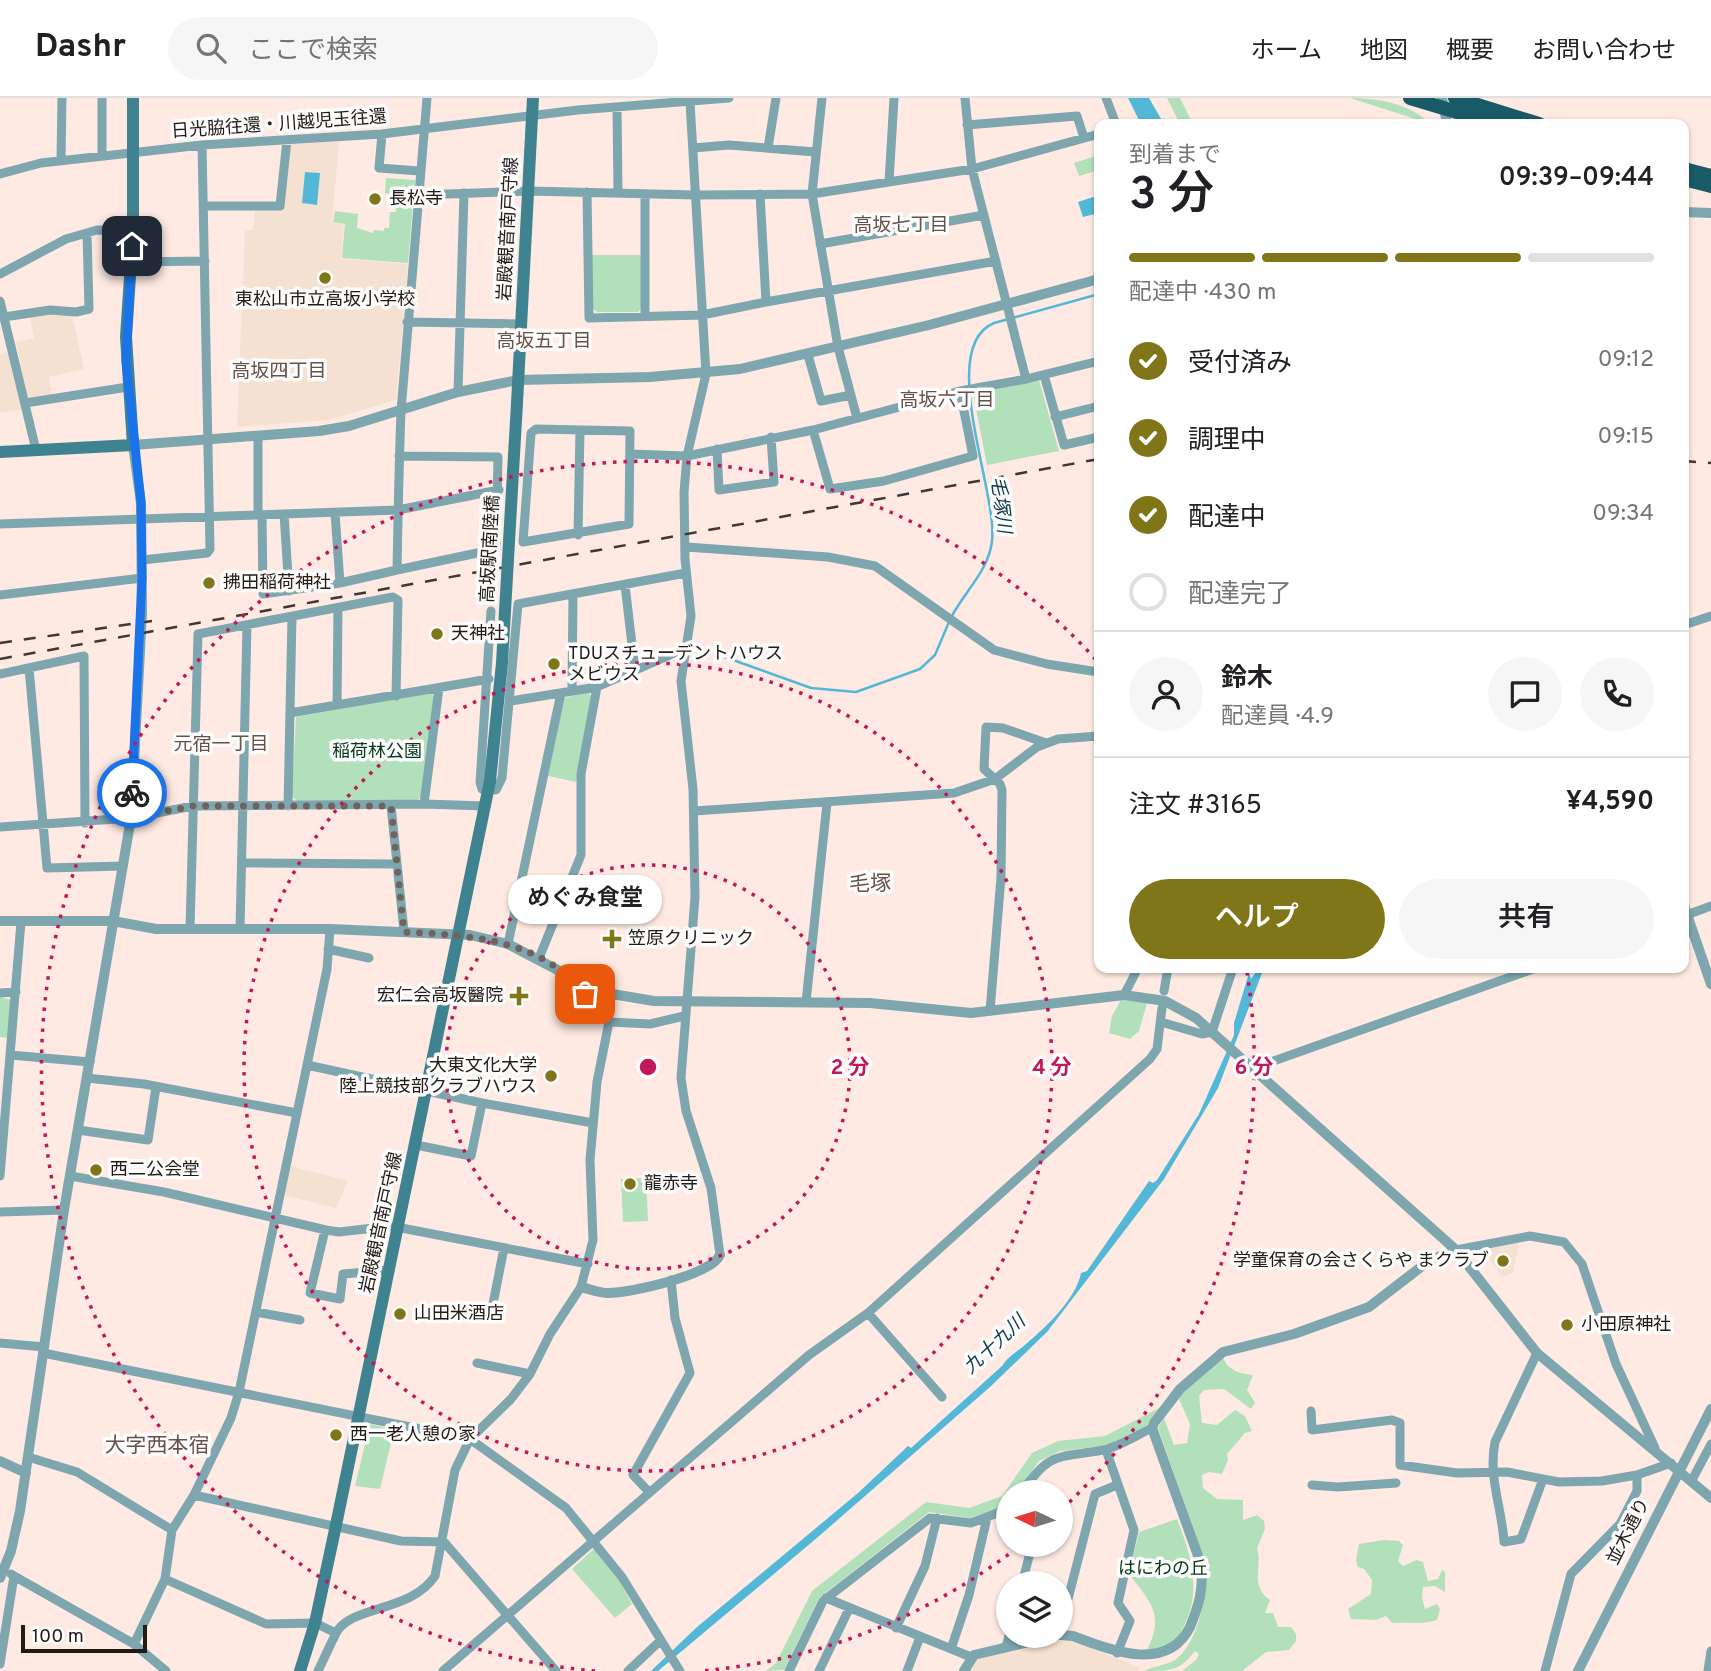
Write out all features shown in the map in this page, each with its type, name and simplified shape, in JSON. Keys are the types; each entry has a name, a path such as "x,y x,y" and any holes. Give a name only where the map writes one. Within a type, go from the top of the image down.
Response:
{"highway":[{"path":"1410,98 1447,102 1518,119"},
{"path":"1447,102 1486,119"},
{"path":"1689,176 1711,176"},
{"path":"1689,177 1711,186"}],"main road":[{"path":"0,452 133,445 125,337 133,231 134,98"},
{"name":"岩殿観音南戸守線","path":"517,403 533,98"},
{"name":"高坂駅南陸橋","path":"489,786 502,663 517,403"},
{"name":"岩殿観音南戸守線","path":"300,1671 315,1623 359,1418 489,786"}],"street":[{"path":"61,160 62,98"},
{"path":"102,98 102,156"},
{"path":"397,570 401,411 427,98"},
{"name":"日光脇往還・川越児玉往還","path":"0,174 61,160 202,145 382,134 532,115 729,98"},
{"path":"768,148 776,98"},
{"path":"822,98 812,194 838,347 857,418"},
{"path":"888,182 894,98"},
{"path":"965,98 972,169 1026,379"},
{"path":"1106,98 1114,119"},
{"path":"582,1287 610,1293 671,1280 712,1265 720,1255 711,1188 682,1095 684,1016 695,897 694,811 682,701 682,666 691,616 686,573 684,492 687,456 706,374 692,101"},
{"path":"617,107 618,193"},
{"path":"967,125 1077,116 1084,138"},
{"path":"382,134 379,168 421,171"},
{"path":"419,195 528,191 696,195 812,194 972,169 1094,135"},
{"path":"205,206 280,206 287,140"},
{"path":"142,560 207,553 210,549 202,145"},
{"path":"694,148 729,145 815,152"},
{"path":"587,192 589,317 702,315 996,261"},
{"path":"458,393 464,193"},
{"path":"645,194 645,316"},
{"path":"760,194 766,302"},
{"path":"1689,212 1711,212"},
{"path":"820,244 984,215"},
{"path":"0,274 66,239 96,230 133,231"},
{"path":"4,317 50,310 76,312 89,309 87,233"},
{"path":"131,262 205,261"},
{"path":"0,1664 6,1575 26,1474 64,1210 131,818 142,578 141,520 133,445 319,431 401,411 458,393 519,380 706,374 808,355 1094,280"},
{"path":"0,301 36,450"},
{"path":"407,323 521,324"},
{"path":"0,349 12,347"},
{"path":"808,355 821,401 851,395"},
{"path":"630,454 687,456 813,430 960,391 1026,379 1094,362"},
{"path":"1044,375 1064,445 1094,438"},
{"path":"25,403 128,387"},
{"path":"813,430 830,489 884,481 960,461 972,456 960,391"},
{"path":"1055,417 1094,407"},
{"path":"536,429 580,430 629,431 629,524 527,544 522,535 531,433 536,429"},
{"path":"578,535 580,430"},
{"path":"258,437 263,594 340,583 496,549 498,457 399,456"},
{"path":"717,449 719,490 774,482 771,438"},
{"path":"0,524 398,510 499,490"},
{"path":"284,513 289,591"},
{"path":"335,513 340,583"},
{"path":"685,547 828,557 875,566 994,650 1046,664 1094,671"},
{"path":"491,611 489,679 480,782 482,789 489,786 496,790 502,778 511,701 517,604 686,573"},
{"path":"0,595 142,578"},
{"path":"625,585 635,670"},
{"path":"572,690 573,595"},
{"path":"190,929 198,634 393,597 398,600 396,696"},
{"path":"337,705 338,608"},
{"path":"1689,623 1711,615"},
{"path":"288,806 292,617"},
{"path":"240,929 247,625"},
{"path":"511,701 597,687 687,648"},
{"path":"0,674 84,656 85,823"},
{"path":"29,668 47,868 123,866"},
{"path":"290,713 489,679"},
{"path":"539,958 580,855 581,774 597,687"},
{"path":"425,804 439,688"},
{"path":"508,944 561,693"},
{"path":"990,1011 1002,831 1002,790 984,769 986,727 1003,728 1046,743"},
{"path":"694,811 954,793 995,779 1019,759 1046,743 1058,739 1094,736"},
{"path":"806,1002 827,803"},
{"path":"0,827 131,818 193,806 486,806"},
{"path":"391,806 404,932"},
{"path":"242,863 396,864"},
{"path":"1689,911 1711,906"},
{"path":"0,921 113,921 156,929 330,929 460,935 508,944 571,977 635,999 870,1003 944,1011 990,1011 1124,995 1165,1001 1186,1011 1214,1034 1455,1250 1538,1353 1655,1448 1711,1498"},
{"path":"0,1176 22,922"},
{"path":"1689,923 1711,984"},
{"path":"134,1644 164,1579 172,1530 194,1495 231,1418 239,1392 327,969 330,929"},
{"path":"328,949 369,958"},
{"path":"1124,995 1135,973"},
{"path":"1164,991 1167,973"},
{"path":"1214,1034 1232,973"},
{"path":"1256,1073 1268,1063 1522,973"},
{"path":"571,977 609,1023 650,1024 684,1016"},
{"path":"0,992 16,992"},
{"path":"443,1671 809,1355 868,1313 1150,1059 1157,1048 1162,1008"},
{"path":"1161,1022 1202,1034 1214,1034"},
{"path":"318,1671 336,1633 348,1620 413,1598 429,1585 435,1576 455,1470 470,1439 511,1399 530,1374 550,1334 582,1287 593,1240 589,1171 597,1082 609,1023"},
{"path":"10,1055 90,1062"},
{"path":"307,1065 428,1089 482,1103 593,1123"},
{"path":"87,1078 156,1087 297,1113"},
{"path":"78,1130 148,1140 156,1087"},
{"path":"416,1145 471,1156 482,1103"},
{"path":"70,1176 133,1185 325,1230 339,1232 399,1227 588,1264"},
{"path":"0,1212 64,1210"},
{"path":"325,1230 310,1293 340,1299 343,1274 390,1270"},
{"path":"1031,1480 1047,1461 1062,1455 1105,1450 1152,1428 1180,1389 1223,1352 1294,1334 1369,1307 1430,1260 1455,1250 1530,1236 1564,1242 1582,1264 1616,1364 1655,1448"},
{"path":"491,1314 505,1248"},
{"path":"649,1493 633,1475 690,1373 675,1318 671,1280"},
{"path":"256,1312 300,1320"},
{"path":"868,1313 942,1396"},
{"path":"0,1343 470,1439 566,1508 622,1577 678,1668"},
{"path":"1538,1353 1494,1442 1491,1470 1504,1542 1521,1539 1543,1479"},
{"path":"477,1363 530,1374"},
{"name":"並木通り","path":"1578,1671 1676,1466 1711,1409"},
{"path":"1311,1411 1312,1430 1392,1420 1400,1423 1400,1465 1457,1473 1491,1470 1581,1483 1676,1466"},
{"path":"1073,1636 1145,1663 1155,1663 1171,1656 1188,1634 1202,1593 1201,1564 1152,1428"},
{"path":"1692,1480 1711,1444"},
{"path":"1105,1450 1134,1530 1118,1603 1130,1621 1117,1653"},
{"path":"28,1457 77,1472 172,1530"},
{"path":"0,1461 26,1474"},
{"path":"1545,1671 1571,1574 1620,1524 1638,1488 1637,1475"},
{"path":"1312,1485 1338,1487 1396,1483"},
{"path":"1073,1581 1095,1494 1117,1485"},
{"path":"194,1495 401,1541 440,1540 556,1671"},
{"path":"789,1671 826,1598 898,1540 930,1517 971,1523 996,1514"},
{"path":"896,1628 925,1566 937,1518"},
{"path":"951,1649 969,1595 987,1518"},
{"path":"6,1575 134,1644 166,1671"},
{"path":"164,1579 266,1624 315,1623 336,1633"},
{"path":"826,1598 971,1657"},
{"path":"819,1671 849,1609"},
{"path":"907,1671 920,1637"},
{"path":"628,1671 662,1642"},
{"path":"964,1671 971,1657 996,1647"},
{"path":"1708,1671 1711,1651"}],"shaded area":[{"name":"東松山市立高坂小学校","path":"339,142 332,222 344,225 341,259 408,264 396,400 328,420 237,427 245,231 253,230 255,209 283,210 288,147 292,144"},
{"path":"50,313 72,315 84,369 49,377 52,396 33,399 27,396 16,342 34,338 30,316"},
{"path":"0,354 10,354 23,409 0,413"},
{"path":"290,1166 348,1181 336,1208 284,1195"},
{"name":"学童保育の会さくらや まクラブ","path":"1519,1243 1513,1273 1502,1277 1483,1250"},
{"path":"1073,1642 1139,1667 1138,1671 971,1671 975,1660 1031,1648 1073,1648"}],"green space":[{"path":"1167,98 1180,98 1190,119 1178,119"},
{"path":"1350,98 1371,99 1404,107 1425,119 1415,119"},
{"path":"1094,157 1094,172 1079,176 1074,163"},
{"path":"386,178 415,180 408,263 342,258 345,224 333,222 335,211 358,214 357,228 373,233 374,230 384,231 384,228 389,228 390,212 396,212 397,195 385,193"},
{"path":"592,255 641,255 641,309 638,312 597,312 592,308"},
{"path":"1039,380 1059,451 987,465 973,393"},
{"path":"588,692 591,696 576,782 548,776 564,698"},
{"name":"稲荷林公園","path":"431,693 435,697 421,797 416,801 297,801 292,796 296,717"},
{"path":"0,997 11,1000 8,1038 0,1037"},
{"path":"1121,1000 1147,1003 1139,1031 1130,1039 1109,1033 1112,1016"},
{"path":"646,1178 648,1221 623,1222 621,1179"},
{"path":"1223,1358 1235,1371 1253,1375 1247,1390 1255,1403 1251,1409 1224,1389 1204,1390 1199,1396 1202,1423 1217,1425 1235,1410 1245,1416 1252,1431 1245,1433 1227,1454 1228,1460 1222,1474 1209,1472 1202,1475 1203,1488 1217,1499 1243,1500 1243,1520 1257,1515 1264,1521 1265,1529 1257,1548 1258,1582 1270,1600 1265,1613 1273,1613 1278,1627 1291,1627 1296,1634 1296,1641 1289,1650 1266,1652 1242,1671 1182,1671 1196,1660 1199,1654 1195,1651 1184,1663 1174,1668 1145,1671 1175,1660 1190,1642 1200,1616 1206,1575 1206,1564 1158,1428 1164,1418 1174,1445 1187,1443 1190,1424 1179,1399 1183,1392"},
{"path":"1159,1408 1146,1426 1109,1445 1060,1451 1039,1461 1025,1480 1013,1480 1032,1453 1058,1441 1105,1436"},
{"path":"370,1424 394,1430 380,1489 355,1486"},
{"path":"996,1498 996,1509 970,1518 929,1512 819,1598 784,1670 766,1671 776,1663 812,1591 926,1502 969,1508"},
{"name":"はにわの丘","path":"1177,1519 1192,1572 1192,1604 1179,1635 1167,1652 1145,1654 1154,1630 1154,1611 1129,1574 1139,1532"},
{"path":"1383,1540 1399,1541 1403,1545 1398,1561 1403,1566 1417,1560 1423,1562 1428,1581 1438,1579 1442,1570 1445,1572 1445,1592 1435,1586 1423,1587 1425,1609 1437,1604 1440,1609 1437,1620 1392,1623 1386,1616 1376,1620 1351,1619 1348,1609 1371,1594 1372,1580 1364,1569 1358,1567 1356,1560 1359,1544"},
{"path":"595,1548 612,1567 632,1604 615,1618 572,1569"}],"water":[{"path":"1128,98 1149,98 1161,119 1138,119"},
{"path":"305,172 320,173 317,205 302,203"},
{"path":"1094,197 1094,214 1083,217 1078,202"},
{"path":"1249,973 1251,979 1255,973 1262,973 1218,1088 1164,1179 1047,1332 990,1387 818,1537 658,1671 651,1671 697,1627 858,1493 908,1446 911,1448 1059,1312 1073,1293 1081,1273 1087,1271 1149,1181 1153,1183 1157,1180 1199,1114 1234,1035 1234,1023"}],"waterway":[{"name":"毛塚川","path":"952,616 981,571 992,541 987,490 969,390 970,360 978,337 994,323 1094,295"},
{"name":"毛塚川","path":"725,657 811,688 856,692 920,669 935,655 949,622"}],"railway":[{"path":"0,659 1094,460"},
{"path":"1689,461 1711,463"},
{"path":"0,643 152,621"}],"way so far":[{"path":"132,793 131,818 193,806 391,806 404,932 470,935 508,944 571,977 585,994"}],"place":[{"name":"長松寺","path":"375,199"},
{"name":"東松山市立高坂小学校","path":"325,278"},
{"name":"拂田稲荷神社","path":"209,583"},
{"name":"天神社","path":"437,634"},
{"name":"TDUスチューデントハウス メビウス","path":"554,664"},
{"name":"笠原クリニック","path":"612,939"},
{"name":"めぐみ食堂","path":"585,994"},
{"name":"宏仁会高坂醫院","path":"519,996"},
{"name":"大東文化大学 陸上競技部クラブハウス","path":"551,1076"},
{"name":"西二公会堂","path":"96,1170"},
{"name":"龍赤寺","path":"630,1184"},
{"name":"学童保育の会さくらや まクラブ","path":"1503,1261"},
{"name":"山田米酒店","path":"400,1314"},
{"name":"小田原神社","path":"1567,1325"},
{"name":"西一老人憩の家","path":"336,1435"}],"district":[{"name":"高坂七丁目","path":"901,226"},
{"name":"高坂五丁目","path":"544,342"},
{"name":"高坂四丁目","path":"279,372"},
{"name":"高坂六丁目","path":"947,401"},
{"name":"元宿一丁目","path":"221,745"},
{"name":"毛塚","path":"870,884"},
{"name":"大字西本宿","path":"157,1446"}],"route":[{"path":"132,246 125,337 133,445 141,503 142,614 132,793"}],"water label":[{"name":"九十九川","path":"995,1345"}]}
